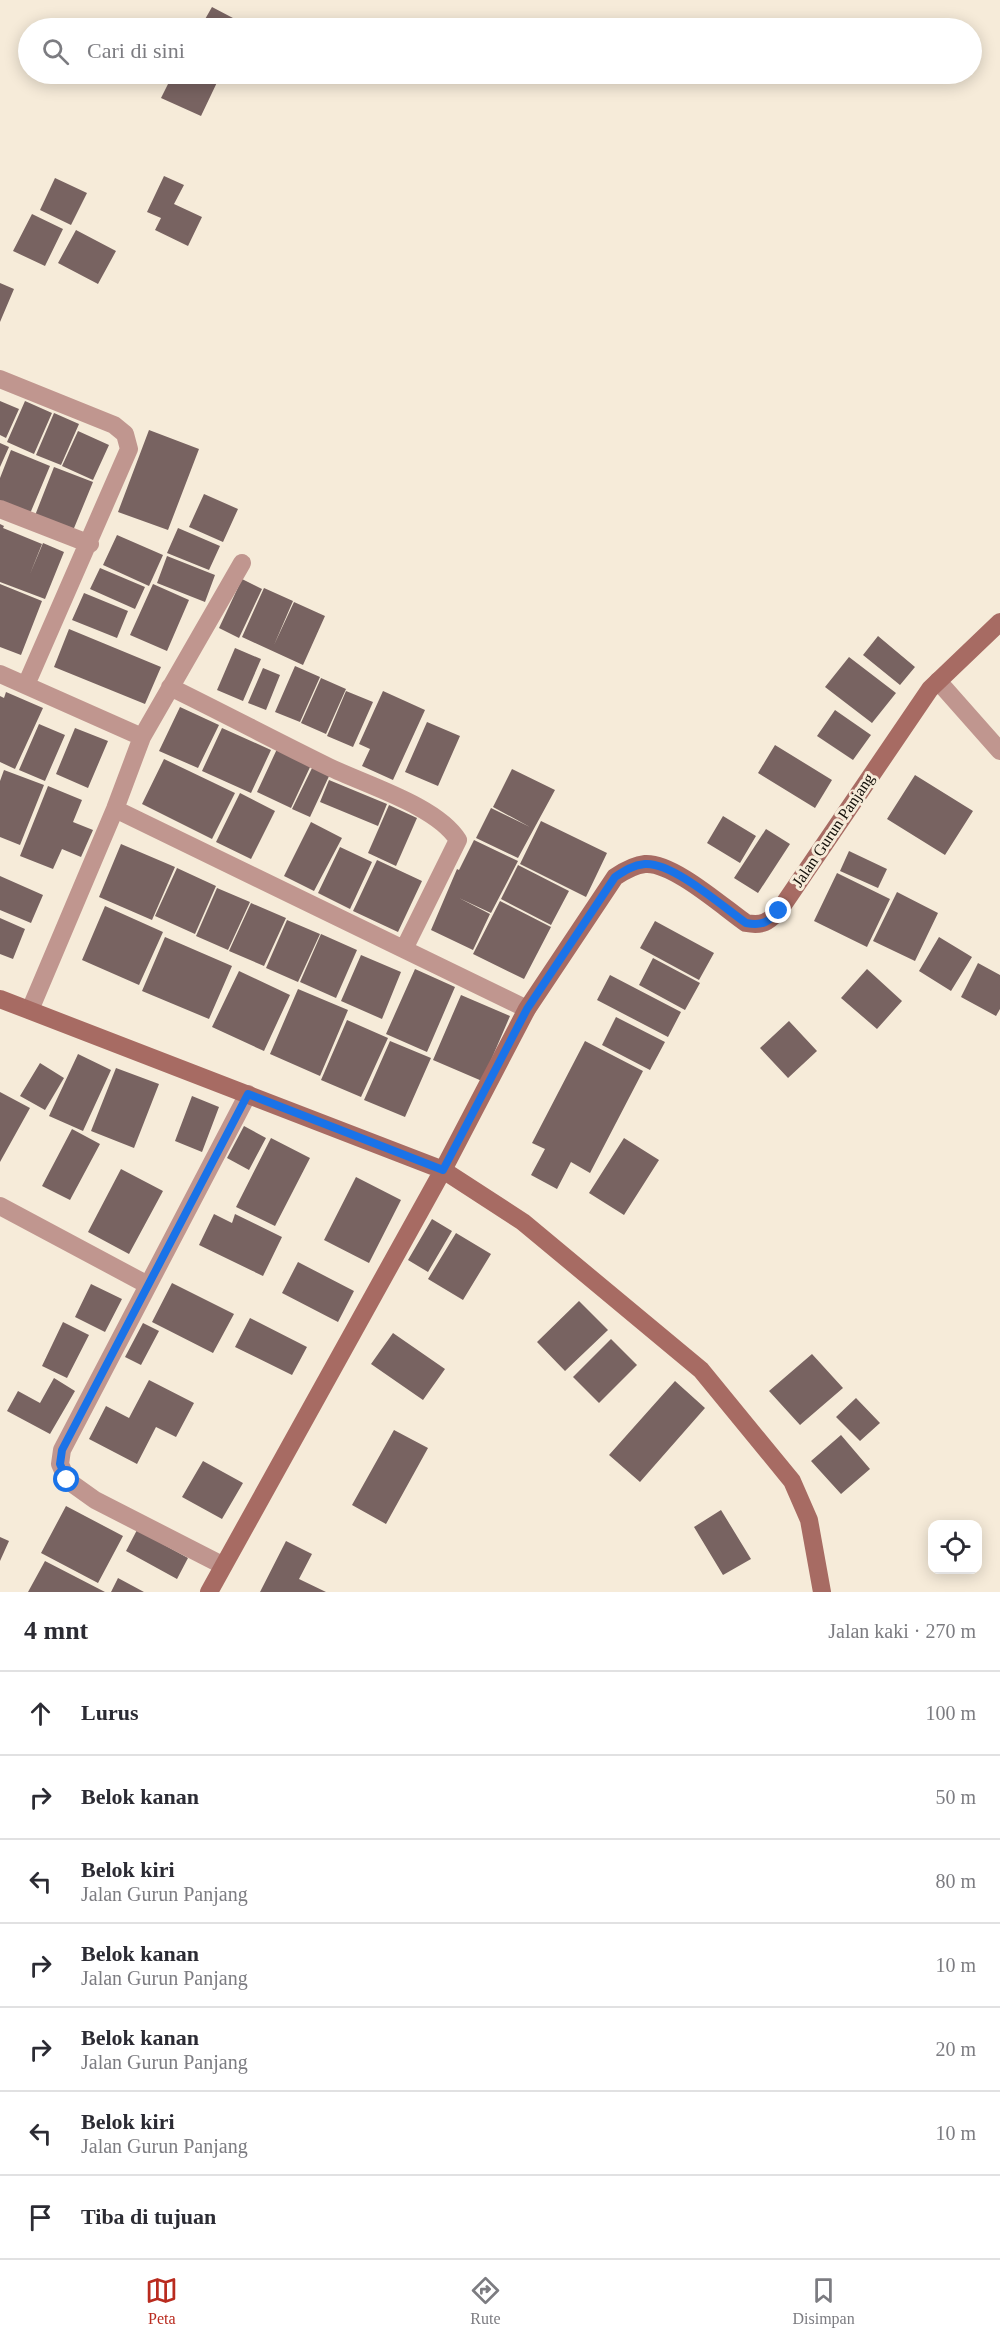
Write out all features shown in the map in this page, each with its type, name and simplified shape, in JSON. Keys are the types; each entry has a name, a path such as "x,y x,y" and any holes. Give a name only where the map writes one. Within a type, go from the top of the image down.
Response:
{"street":[{"path":"0,379 114,425 125,434 129,449 90,544 26,685"},
{"path":"0,509 90,544"},
{"path":"30,1010 115,809 141,736 242,563"},
{"name":"Jalan Gurun Panjang","path":"209,1592 443,1170 527,1009 615,877 629,868 646,864 667,868 746,923 759,926 767,923 779,911 930,689 1000,622"},
{"path":"0,674 141,736"},
{"path":"938,681 1000,751"},
{"path":"170,687 330,767 406,802 450,827 458,840 404,949"},
{"path":"115,809 527,1009"},
{"path":"0,999 443,1170 523,1222 701,1370 792,1481 809,1520 822,1592"},
{"path":"222,1565 94,1500 67,1480 60,1464 62,1450 146,1284 248,1094"},
{"path":"0,1206 146,1284"}],"building":[{"path":"212,7 233,18 206,18"},
{"path":"168,84 216,84 201,116 161,98"},
{"path":"164,176 184,185 174,204 202,217 188,246 155,230 161,218 147,212"},
{"path":"55,178 87,193 71,225 40,210"},
{"path":"32,214 63,229 45,266 13,251"},
{"path":"76,230 116,251 98,284 58,263"},
{"path":"0,283 14,289 0,322"},
{"path":"0,401 19,409 6,438 0,435"},
{"path":"25,401 52,413 34,454 7,442"},
{"path":"54,413 79,424 61,465 36,455"},
{"path":"149,430 199,449 168,530 118,512"},
{"path":"78,431 109,445 93,480 62,466"},
{"path":"0,443 9,447 0,467"},
{"path":"11,450 50,466 29,516 0,505 0,478"},
{"path":"54,467 93,482 72,533 34,518"},
{"path":"204,494 238,509 223,542 189,527"},
{"path":"0,524 4,526 3,528 42,544 30,574 43,543 64,552 45,599 0,582"},
{"path":"178,528 220,546 209,570 167,553"},
{"path":"117,535 163,555 149,586 103,565"},
{"path":"167,556 215,575 205,602 157,583"},
{"path":"100,568 145,587 135,609 90,589"},
{"path":"242,579 262,589 239,638 219,628"},
{"path":"0,584 42,601 21,655 0,647"},
{"path":"153,584 189,600 167,651 130,635"},
{"path":"264,588 293,601 274,645 294,602 325,616 303,665 242,637"},
{"path":"84,593 128,611 117,638 72,620"},
{"path":"69,629 161,667 145,704 54,667"},
{"path":"878,636 915,667 900,685 863,655"},
{"path":"235,648 261,659 243,701 217,690"},
{"path":"849,657 896,693 872,723 825,687"},
{"path":"295,666 320,677 300,722 275,712"},
{"path":"263,668 280,675 266,710 248,703"},
{"path":"321,678 346,689 326,734 301,723"},
{"path":"346,691 373,702 353,747 327,736"},
{"path":"383,691 425,710 393,780 362,766 370,749 359,744"},
{"path":"6,692 43,708 15,769 0,762 0,696 4,698"},
{"path":"180,707 219,725 198,768 159,751"},
{"path":"835,710 871,735 853,760 817,736"},
{"path":"427,722 460,736 438,786 405,772"},
{"path":"39,724 65,735 45,781 19,770"},
{"path":"75,728 108,741 88,788 56,774"},
{"path":"222,728 271,750 251,793 202,771"},
{"path":"775,745 832,780 815,808 758,773"},
{"path":"277,749 311,765 291,808 257,792"},
{"path":"164,759 235,793 212,839 142,804"},
{"path":"313,766 330,774 310,817 292,809"},
{"path":"512,769 555,790 518,858 476,838 491,808 530,827 493,807"},
{"path":"4,770 44,785 20,845 0,837 0,781"},
{"path":"915,775 973,811 945,855 887,819"},
{"path":"329,780 387,804 378,826 320,802"},
{"path":"48,786 82,800 73,822 93,830 81,857 62,849 53,869 20,856"},
{"path":"240,793 275,811 251,859 216,842"},
{"path":"389,805 417,818 396,866 368,853"},
{"path":"723,816 756,836 740,863 707,843"},
{"path":"541,821 607,853 586,897 520,864"},
{"path":"311,822 342,838 314,891 284,876"},
{"path":"766,829 790,844 758,893 734,878"},
{"path":"474,840 518,861 491,913 459,898 490,914 473,950 431,930 457,869 459,870"},
{"path":"121,844 175,867 152,920 99,897"},
{"path":"340,847 372,862 350,909 318,893"},
{"path":"849,851 887,869 878,888 840,871"},
{"path":"377,860 422,881 398,932 353,911"},
{"path":"518,865 569,891 551,925 501,899"},
{"path":"177,868 216,886 195,934 155,916"},
{"path":"837,873 890,899 867,947 814,921"},
{"path":"0,876 43,895 31,923 0,910"},
{"path":"217,888 250,902 228,950 196,936"},
{"path":"897,892 938,913 915,961 873,941"},
{"path":"500,901 551,927 524,979 473,954"},
{"path":"251,903 286,918 264,966 229,951"},
{"path":"105,906 163,932 139,985 82,960"},
{"path":"0,918 25,929 13,959 0,954"},
{"path":"287,920 320,934 298,982 266,968"},
{"path":"655,921 714,953 699,980 640,948"},
{"path":"321,934 357,950 336,998 300,982"},
{"path":"165,937 232,966 209,1019 142,991"},
{"path":"939,937 972,957 951,991 919,971"},
{"path":"361,955 401,972 382,1019 341,1001"},
{"path":"653,958 700,983 685,1010 639,985"},
{"path":"978,963 1000,975 1000,1009 996,1016 961,997"},
{"path":"415,969 455,987 427,1052 386,1034"},
{"path":"867,969 902,1001 877,1029 841,998"},
{"path":"239,971 290,995 264,1051 212,1027"},
{"path":"610,975 681,1012 668,1037 597,1000"},
{"path":"298,989 348,1010 320,1076 270,1054"},
{"path":"461,995 510,1016 482,1081 433,1060"},
{"path":"616,1017 665,1042 650,1070 602,1045"},
{"path":"347,1020 388,1038 361,1097 321,1080"},
{"path":"789,1021 817,1051 788,1078 760,1048"},
{"path":"390,1041 431,1058 405,1117 364,1100"},
{"path":"585,1041 643,1071 590,1173 571,1162 557,1189 531,1175 545,1149 532,1143"},
{"path":"78,1054 111,1070 83,1131 49,1116"},
{"path":"40,1063 64,1078 45,1110 20,1096"},
{"path":"116,1068 159,1084 134,1148 91,1131"},
{"path":"0,1092 30,1108 0,1162"},
{"path":"192,1096 219,1107 202,1152 175,1141"},
{"path":"244,1126 266,1138 249,1170 227,1158"},
{"path":"72,1129 100,1144 70,1200 42,1186"},
{"path":"271,1138 310,1158 275,1226 236,1207"},
{"path":"624,1138 659,1160 624,1215 589,1193"},
{"path":"121,1169 163,1191 129,1254 88,1232"},
{"path":"356,1177 401,1200 369,1263 324,1240"},
{"path":"214,1214 232,1223 235,1214 282,1237 263,1276 199,1245"},
{"path":"432,1219 452,1231 428,1272 408,1260"},
{"path":"456,1233 491,1254 463,1300 428,1279"},
{"path":"298,1262 354,1291 338,1322 282,1293"},
{"path":"172,1283 234,1314 213,1353 152,1322"},
{"path":"91,1284 122,1299 105,1332 75,1317"},
{"path":"579,1301 608,1330 565,1371 537,1342"},
{"path":"250,1318 307,1347 292,1375 235,1347"},
{"path":"63,1322 89,1335 67,1378 42,1366"},
{"path":"143,1323 159,1331 141,1365 125,1357"},
{"path":"393,1333 445,1369 423,1400 371,1364"},
{"path":"611,1339 637,1365 599,1403 573,1377"},
{"path":"812,1354 843,1388 800,1425 769,1391"},
{"path":"54,1378 75,1391 50,1434 7,1411 18,1391 40,1403"},
{"path":"149,1380 194,1403 176,1437 156,1427 137,1464 89,1439 106,1406 129,1418"},
{"path":"675,1381 705,1408 640,1482 609,1455"},
{"path":"856,1398 880,1423 860,1441 836,1417"},
{"path":"394,1430 428,1448 386,1524 352,1505"},
{"path":"841,1435 870,1469 841,1494 811,1461"},
{"path":"203,1461 243,1483 222,1519 182,1497"},
{"path":"66,1506 123,1536 98,1583 41,1553"},
{"path":"721,1510 751,1559 723,1575 694,1527"},
{"path":"137,1530 188,1558 177,1579 126,1551"},
{"path":"0,1537 9,1541 0,1561"},
{"path":"286,1541 312,1554 299,1579 326,1592 260,1592"},
{"path":"45,1561 105,1592 28,1592"},
{"path":"118,1578 144,1592 111,1592"}],"route":[{"path":"67,1480 60,1464 62,1450 146,1284 248,1094 443,1170 527,1009 615,877 629,868 646,864 667,868 746,923 759,926 767,923 779,911"}]}
